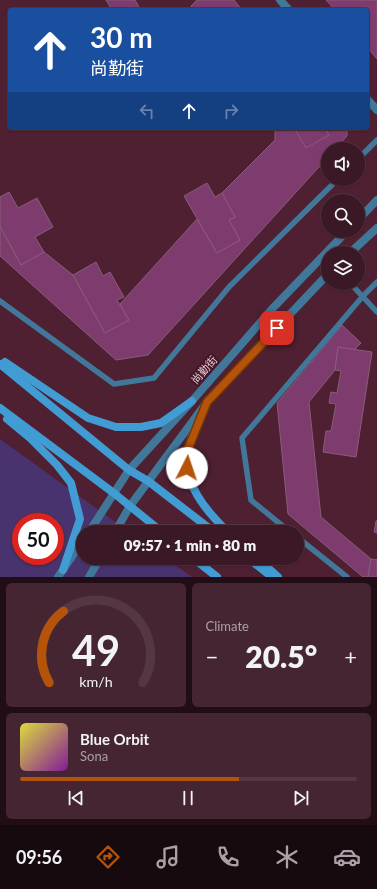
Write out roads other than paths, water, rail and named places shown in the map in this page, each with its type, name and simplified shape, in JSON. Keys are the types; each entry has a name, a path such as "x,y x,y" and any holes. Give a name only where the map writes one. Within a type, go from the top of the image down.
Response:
{"main road":[{"path":"0,359 88,418 116,427 141,427 161,424 192,401"},
{"path":"0,364 129,470 148,481 205,525"},
{"path":"207,402 188,449 187,468 195,492 214,519 220,525"},
{"path":"0,408 115,494 153,525"},
{"path":"0,413 30,438 57,465 71,483 80,520 61,574"},
{"path":"202,565 217,577"},
{"path":"257,565 272,577"},
{"path":"265,565 278,577"}],"street":[{"path":"280,0 287,8"},
{"path":"369,101 377,110"},
{"path":"365,213 377,200"},
{"path":"358,246 377,228"},
{"name":"尚勤街","path":"94,525 129,470 192,401 272,309 340,238"},
{"path":"119,525 130,506 207,402 321,281"},
{"path":"61,574 76,551"},
{"path":"89,577 96,565"}],"lane":[{"path":"365,152 377,140"},
{"path":"0,301 114,384 154,378 229,288 331,186"},
{"path":"281,525 251,500 242,438 363,296 377,282"},
{"path":"357,290 377,312"},
{"path":"304,543 346,577"}]}
